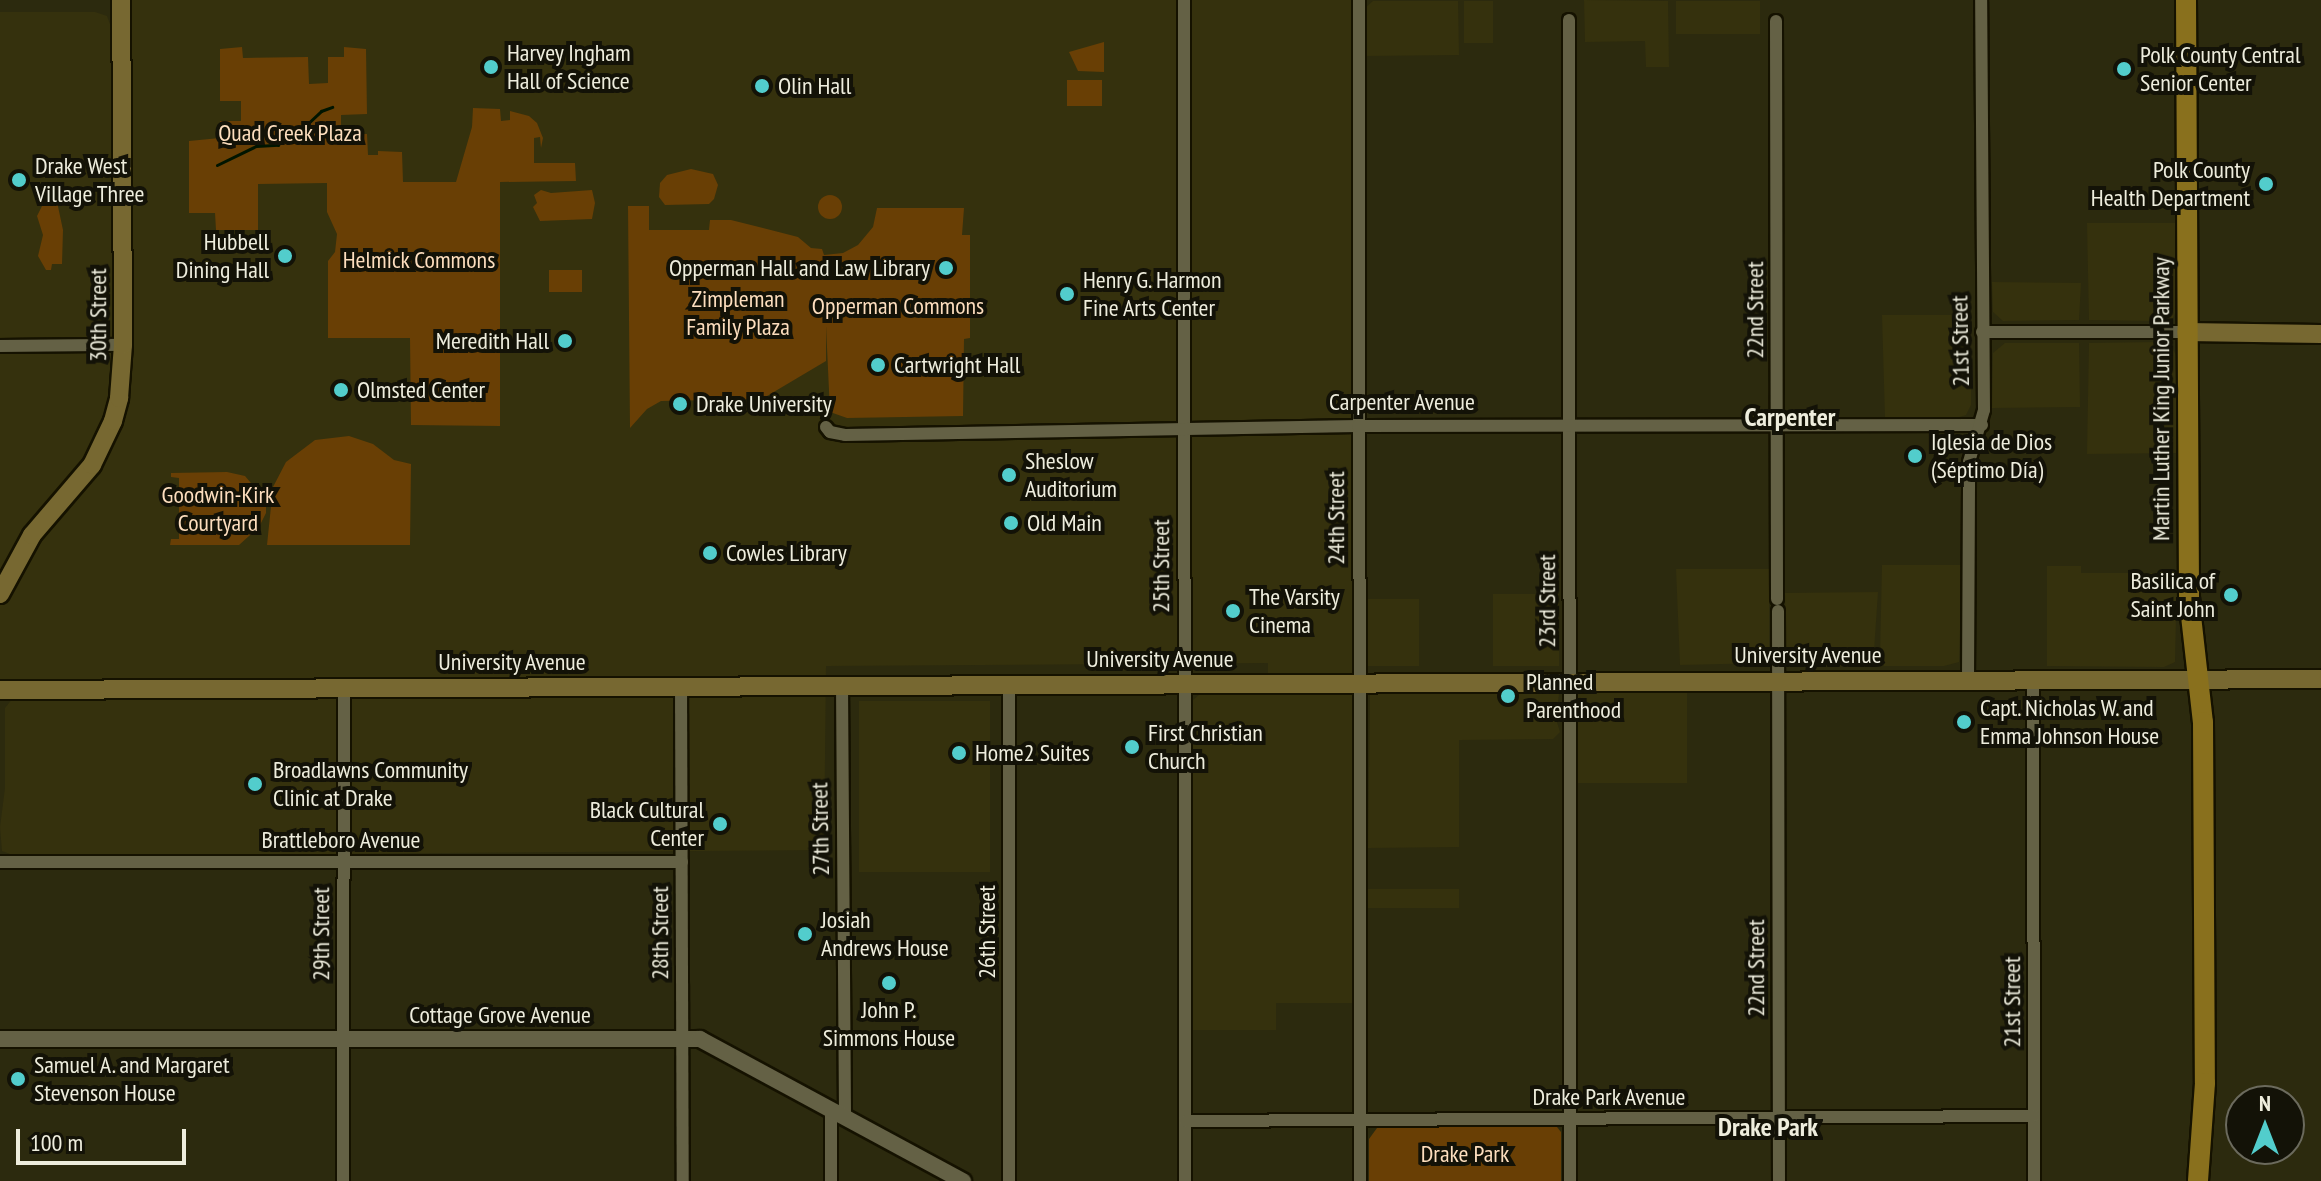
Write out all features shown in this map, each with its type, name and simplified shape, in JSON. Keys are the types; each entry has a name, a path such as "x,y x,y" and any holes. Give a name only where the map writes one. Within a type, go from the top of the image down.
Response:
{"main road":[{"name":"30th Street","path":"0,594 19,554 78,484 104,443 119,398 123,345 121,0"},
{"name":"Martin Luther King Junior Parkway","path":"2186,0 2189,598 2203,722 2205,1083 2198,1181"},
{"path":"2186,332 2321,334"},
{"name":"University Avenue","path":"0,690 1777,679 2321,679"}],"street":[{"name":"25th Street","path":"1184,0 1185,1181"},
{"name":"24th Street","path":"1359,0 1360,1181"},
{"name":"21st Street","path":"1968,679 1969,462 1982,425 1981,0"},
{"name":"23rd Street","path":"1569,20 1570,1181"},
{"name":"22nd Street","path":"1776,21 1779,1181"},
{"path":"1982,332 2186,332"},
{"path":"0,346 123,345"},
{"name":"Carpenter Avenue","path":"826,427 833,433 845,435 1358,426 1982,425"},
{"name":"21st Street","path":"2033,679 2034,1181"},
{"name":"27th Street","path":"831,1181 838,1114 842,684"},
{"name":"26th Street","path":"1009,684 1009,1181"},
{"name":"28th Street","path":"681,686 683,1181"},
{"name":"29th Street","path":"343,1181 344,687"},
{"name":"Brattleboro Avenue","path":"0,862 682,862"},
{"name":"Cottage Grove Avenue","path":"0,1039 700,1039 963,1181"},
{"name":"Drake Park Avenue","path":"1185,1121 2034,1116"}],"shaded area":[{"name":"Drake University","path":"122,0 1358,0 1360,1003 1276,1003 1276,1030 1193,1030 1192,701 1200,694 1268,693 1268,663 826,666 824,850 174,855 10,854 2,851 0,827 5,788 5,708 13,698 0,691 0,12 95,12 107,16 111,27 114,145"},
{"path":"1584,0 1668,1 1669,67 1646,67 1645,41 1585,42"},
{"path":"1373,1 1458,1 1459,55 1366,56 1366,7"},
{"path":"1464,1 1493,1 1493,43 1464,43"},
{"path":"1676,1 1760,1 1760,34 1676,34"},
{"path":"2087,223 2177,223 2177,308 2173,318 2158,321 2089,320"},
{"path":"1992,282 2081,283 2079,320 2003,321 1993,312"},
{"path":"1882,315 1971,315 1971,405 1966,415 1956,418 1885,418"},
{"path":"2159,342 2171,345 2177,357 2177,453 2087,454 2089,343"},
{"path":"2005,343 2079,343 2080,407 1992,408 1993,353"},
{"path":"1882,565 1962,565 1959,662 1944,666 1884,666 1880,656"},
{"path":"2047,566 2081,566 2081,573 2177,573 2175,662 2164,667 2047,666"},
{"path":"1676,569 1769,569 1769,653 1765,663 1680,665"},
{"path":"1878,592 1873,666 1801,665 1786,659 1785,593"},
{"path":"1493,594 1559,594 1559,666 1493,666"},
{"path":"1366,599 1419,599 1419,666 1366,666"},
{"path":"1555,688 1559,694 1556,719 1560,732 1553,739 1459,740 1459,847 1368,848 1370,691"},
{"path":"1687,688 1687,783 1576,783 1576,697 1581,690"},
{"path":"859,701 990,701 990,872 859,872"},
{"path":"1368,889 1459,889 1459,908 1368,908"}],"green space":[{"path":"1104,42 1104,72 1078,71 1069,52"},
{"path":"242,47 243,58 308,57 309,84 328,83 328,57 344,57 344,47 366,49 367,114 341,115 341,134 367,134 368,155 378,155 378,151 402,152 403,182 456,182 472,127 473,108 500,109 501,121 510,120 510,111 529,116 537,123 543,138 541,148 540,137 534,138 534,163 575,163 576,181 500,182 500,426 411,425 410,338 328,338 328,261 335,252 337,234 327,212 327,183 258,184 258,230 216,230 215,213 189,213 189,141 220,138 220,121 241,121 241,101 220,101 220,49"},
{"path":"1067,80 1102,80 1102,106 1067,106"},
{"path":"691,169 713,174 718,185 714,199 709,204 665,205 659,197 660,183 667,175"},
{"path":"541,190 551,193 592,190 595,203 592,219 540,221 533,207 537,203 534,195"},
{"path":"830,195 838,199 842,207 838,215 830,219 822,215 818,207 822,199"},
{"path":"56,197 63,230 62,264 52,264 51,270 46,270 38,256 43,235 37,216 42,206"},
{"path":"628,206 649,206 649,230 709,230 710,220 731,220 798,237 811,248 822,249 824,255 843,253 858,245 873,227 877,208 964,208 962,235 970,235 970,338 964,339 963,416 847,418 830,412 826,326 826,361 762,399 661,401 647,409 630,428"},
{"path":"549,270 582,270 582,292 549,292"},
{"path":"349,436 373,444 394,460 411,464 410,545 267,545 273,487 286,462 315,440"},
{"name":"Goodwin-Kirk Courtyard","path":"227,472 245,476 266,501 266,513 259,527 239,545 170,545 171,539 179,539 179,478 171,477 171,473"},
{"name":"Drake Park","path":"1557,1127 1561,1132 1561,1181 1369,1181 1369,1139 1377,1128"}],"waterway":[{"path":"217,165 256,146 278,145 287,131 303,128 321,111 332,107"}],"place":[{"name":"Harvey Ingham Hall of Science","path":"491,67"},
{"name":"Polk County Central Senior Center","path":"2124,69"},
{"name":"Olin Hall","path":"762,86"},
{"name":"Drake West Village Three","path":"19,180"},
{"name":"Polk County Health Department","path":"2266,184"},
{"name":"Hubbell Dining Hall","path":"285,256"},
{"name":"Opperman Hall and Law Library","path":"946,268"},
{"name":"Henry G. Harmon Fine Arts Center","path":"1067,294"},
{"name":"Meredith Hall","path":"565,341"},
{"name":"Cartwright Hall","path":"878,365"},
{"name":"Olmsted Center","path":"341,390"},
{"name":"Drake University","path":"680,404"},
{"name":"Iglesia de Dios (Séptimo Día)","path":"1915,456"},
{"name":"Sheslow Auditorium","path":"1009,475"},
{"name":"Old Main","path":"1011,523"},
{"name":"Cowles Library","path":"710,553"},
{"name":"Basilica of Saint John","path":"2231,595"},
{"name":"The Varsity Cinema","path":"1233,611"},
{"name":"Planned Parenthood","path":"1508,696"},
{"name":"Capt. Nicholas W. and Emma Johnson House","path":"1964,722"},
{"name":"First Christian Church","path":"1132,747"},
{"name":"Home2 Suites","path":"959,753"},
{"name":"Broadlawns Community Clinic at Drake","path":"255,784"},
{"name":"Black Cultural Center","path":"720,824"},
{"name":"Josiah Andrews House","path":"805,934"},
{"name":"John P. Simmons House","path":"889,983"},
{"name":"Samuel A. and Margaret Stevenson House","path":"18,1079"}],"district":[{"name":"Carpenter","path":"1790,417"},
{"name":"Drake Park","path":"1768,1127"}],"park label":[{"name":"Quad Creek Plaza","path":"290,133"},
{"name":"Helmick Commons","path":"419,260"},
{"name":"Opperman Commons","path":"898,306"},
{"name":"Zimpleman Family Plaza","path":"738,313"}]}
